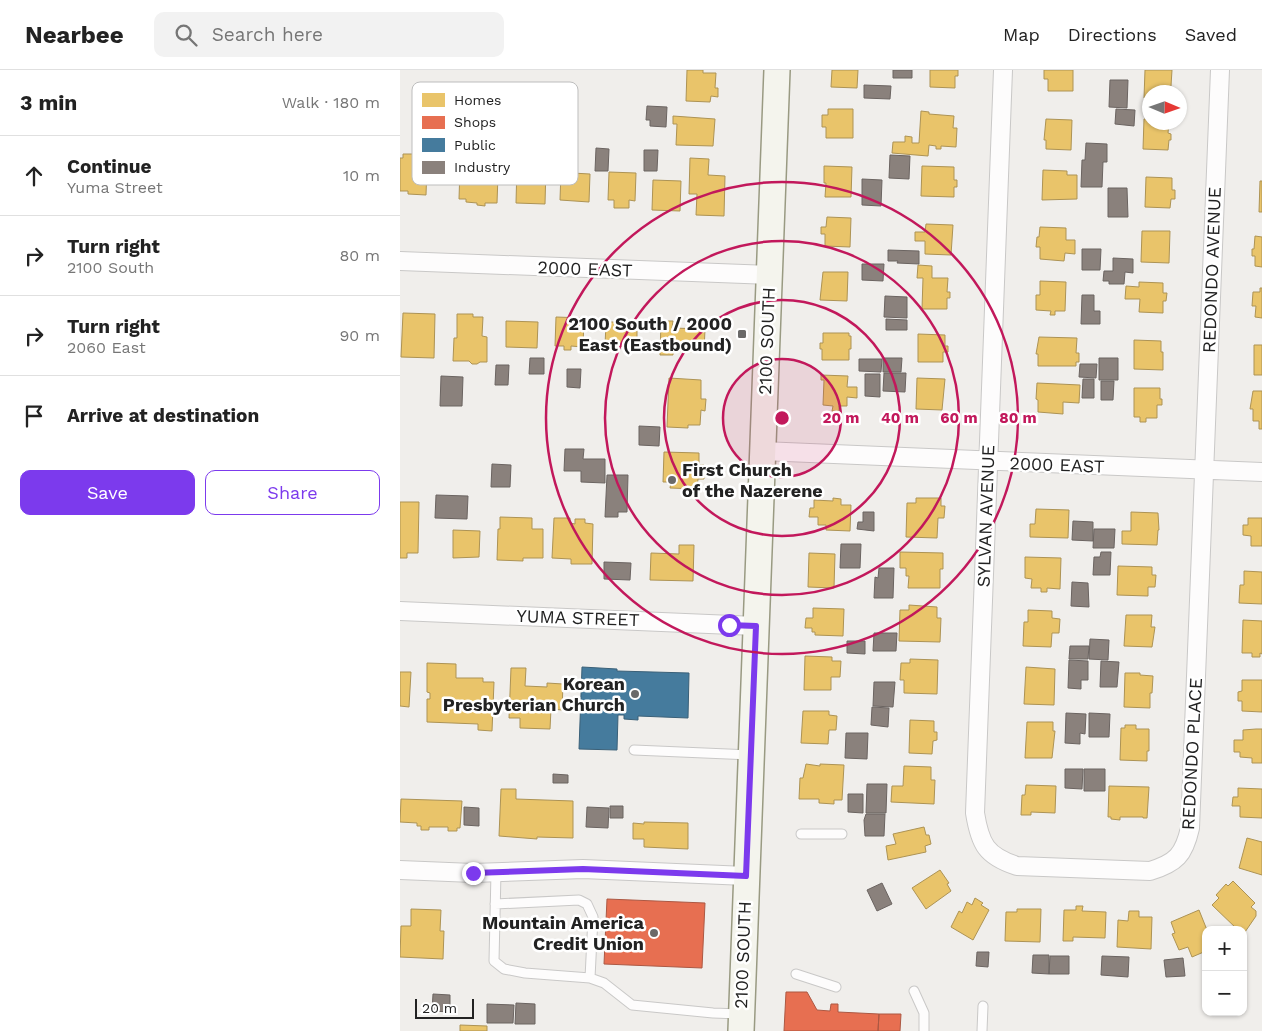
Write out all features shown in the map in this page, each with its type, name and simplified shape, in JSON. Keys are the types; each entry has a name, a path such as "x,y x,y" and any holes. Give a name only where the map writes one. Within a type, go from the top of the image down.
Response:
{"main road":[{"name":"2100 SOUTH","path":"741,1023 777,70"}],"street":[{"name":"SYLVAN AVENUE","path":"975,813 1003,70"},
{"name":"REDONDO AVENUE","path":"1205,470 1220,70"},
{"name":"2000 EAST","path":"400,261 769,275"},
{"name":"2000 EAST","path":"762,451 988,462 1262,472"},
{"name":"REDONDO PLACE","path":"975,813 978,831 986,849 1001,861 1017,866 1150,871 1168,865 1180,854 1187,844 1190,828 1205,470"},
{"name":"YUMA STREET","path":"400,611 756,626"},
{"path":"400,870 464,873 591,869 746,876"}],"lane":[{"path":"634,750 751,755"},
{"path":"801,834 842,834"},
{"path":"496,872 494,961 504,969 524,973 590,978 604,983 632,1005 713,1014 741,1023"},
{"path":"495,904 578,900 587,904 593,917 590,978"},
{"path":"796,974 836,987"},
{"path":"914,990 924,1013 924,1031"},
{"path":"982,1031 983,1006"}],"building: Homes":[{"path":"687,70 703,70 703,73 716,73 715,88 718,88 718,97 711,96 710,102 686,101"},
{"path":"832,70 858,70 857,88 831,87"},
{"path":"930,70 958,70 958,76 955,76 955,88 930,87"},
{"path":"1044,70 1073,70 1073,91 1048,91 1048,79 1044,79"},
{"path":"1145,70 1172,70 1171,85 1144,85"},
{"path":"828,109 853,109 853,138 826,138 826,127 822,127 822,115 828,115"},
{"path":"921,111 929,112 929,114 954,116 953,128 957,128 956,147 941,146 941,149 936,149 936,146 929,145 928,156 892,153 893,142 905,142 905,136 912,137 912,143 919,143"},
{"path":"673,116 715,119 713,146 676,145 677,124 673,124"},
{"path":"1046,119 1072,120 1071,150 1046,149 1046,140 1044,140"},
{"path":"1144,130 1168,130 1168,133 1171,134 1168,150 1143,149"},
{"path":"403,154 412,154 412,185 426,185 426,195 408,194 408,191 400,191 400,158 403,158"},
{"path":"690,158 709,159 708,175 725,176 724,216 696,215 697,194 689,194"},
{"path":"824,166 852,167 851,197 825,197"},
{"path":"922,166 954,167 954,180 957,180 957,187 954,187 954,197 921,196"},
{"path":"1043,170 1067,171 1067,175 1077,175 1077,199 1042,200"},
{"path":"609,172 636,173 635,201 629,200 629,208 614,208 614,200 608,200"},
{"path":"578,173 590,174 589,202 560,200 561,185 578,185"},
{"path":"1146,177 1172,178 1172,190 1175,190 1175,199 1171,199 1170,208 1145,207"},
{"path":"653,180 681,181 680,211 652,210"},
{"path":"1260,181 1262,181 1262,212 1259,212"},
{"path":"459,185 498,185 497,203 485,203 485,206 466,202 466,199 459,199"},
{"path":"516,185 546,185 545,204 516,203"},
{"path":"827,217 851,218 850,247 825,246 825,234 821,234 821,227 826,227"},
{"path":"926,224 953,225 951,255 925,254 925,241 915,241 915,232 925,232"},
{"path":"1040,227 1066,228 1066,240 1075,240 1075,254 1065,253 1064,261 1040,259 1040,247 1036,247"},
{"path":"1142,231 1170,231 1169,263 1141,262"},
{"path":"1255,236 1262,237 1262,267 1255,266 1255,256 1252,256"},
{"path":"918,265 932,266 932,278 948,278 947,292 950,292 950,298 947,298 947,309 922,309 923,278 917,278"},
{"path":"823,272 848,272 847,301 820,300"},
{"path":"1040,281 1066,282 1065,311 1055,311 1055,315 1050,315 1051,311 1036,310 1036,295 1040,295"},
{"path":"1139,282 1163,283 1163,293 1167,293 1166,301 1163,301 1163,313 1139,312 1140,299 1125,299 1126,286 1139,287"},
{"path":"1260,288 1262,288 1262,318 1255,317 1256,306 1252,306 1253,292 1260,292"},
{"path":"403,313 435,314 434,358 401,357"},
{"path":"457,314 473,314 473,317 483,317 482,336 487,337 487,362 472,364 469,361 453,361 454,338 457,338"},
{"path":"556,317 584,318 583,347 571,346 571,350 564,350 564,346 555,346"},
{"path":"506,321 538,322 537,348 506,347"},
{"path":"661,321 673,321 672,328 705,329 704,352 673,351 673,355 660,355"},
{"path":"606,322 637,322 637,347 605,346"},
{"path":"823,333 849,333 849,336 851,336 851,349 849,349 849,360 822,360 820,343 823,343"},
{"path":"918,334 945,335 945,346 948,346 948,352 943,352 943,362 918,362"},
{"path":"1039,337 1077,338 1076,353 1079,353 1079,362 1076,362 1076,366 1038,366 1038,354 1036,354"},
{"path":"1134,340 1161,341 1163,370 1134,369"},
{"path":"1254,345 1262,345 1262,375 1254,375"},
{"path":"821,375 848,376 847,387 857,387 857,398 847,397 847,406 839,406 839,411 832,411 833,406 823,405 824,380 821,380"},
{"path":"669,378 701,380 701,399 706,399 705,411 701,410 700,425 688,425 688,428 667,427"},
{"path":"917,378 945,379 942,410 916,409"},
{"path":"1037,383 1080,385 1079,403 1063,402 1063,414 1038,412 1038,400 1036,399"},
{"path":"1134,388 1160,388 1162,405 1157,405 1157,418 1146,418 1146,422 1140,422 1140,417 1134,417"},
{"path":"1253,391 1262,391 1262,429 1259,429 1259,421 1253,421 1253,409 1250,409"},
{"path":"664,452 699,453 699,465 704,465 704,479 698,479 697,489 670,488 671,482 663,482"},
{"path":"833,498 841,499 841,505 851,505 850,531 826,530 826,525 818,525 818,517 809,517 810,508 814,508 814,500 833,501"},
{"path":"916,498 941,498 941,506 945,506 944,518 938,518 937,538 906,537 907,503 916,503"},
{"path":"400,502 419,502 418,553 407,553 407,558 400,558"},
{"path":"1036,509 1069,510 1068,538 1030,537 1030,524 1035,524"},
{"path":"1131,512 1158,513 1159,530 1157,545 1122,544 1122,531 1131,531"},
{"path":"500,517 532,518 532,529 543,529 543,558 523,558 523,561 497,560"},
{"path":"554,518 570,518 570,523 575,524 575,519 585,519 585,523 593,524 592,564 571,564 571,559 552,558"},
{"path":"1248,518 1262,518 1262,546 1251,546 1251,536 1243,535 1243,525 1248,525"},
{"path":"453,530 480,531 479,557 453,558"},
{"path":"679,545 694,545 693,581 650,580 651,553 679,554"},
{"path":"900,552 943,553 943,569 940,569 940,588 908,588 909,576 906,576 906,568 900,568"},
{"path":"809,553 835,554 834,588 808,587"},
{"path":"1025,557 1061,558 1060,589 1047,588 1047,592 1041,592 1041,588 1031,588 1032,579 1025,578"},
{"path":"1118,566 1152,567 1152,575 1156,575 1155,587 1148,587 1148,596 1117,595"},
{"path":"1244,571 1262,572 1262,604 1239,603 1240,585 1244,585"},
{"path":"909,605 937,607 937,618 941,618 940,642 899,641 900,610 909,610"},
{"path":"813,608 844,609 843,636 815,635 815,632 812,632 812,628 805,628 806,618 813,618"},
{"path":"1028,610 1052,611 1052,618 1060,619 1059,633 1052,633 1051,647 1023,646 1024,622 1028,622"},
{"path":"1126,615 1152,615 1151,627 1155,627 1152,647 1124,646"},
{"path":"1243,620 1262,621 1262,654 1260,653 1260,657 1252,657 1252,653 1242,653"},
{"path":"805,656 832,657 832,661 841,661 840,677 831,677 831,690 804,690"},
{"path":"910,659 938,660 937,694 904,693 904,680 900,680 901,663 910,663"},
{"path":"427,663 456,664 456,678 483,678 483,682 494,682 492,731 478,730 478,724 427,722 427,699 430,699 430,693 427,692"},
{"path":"1026,667 1055,669 1054,705 1024,704"},
{"path":"511,668 526,668 525,686 547,687 547,683 563,684 562,710 551,709 550,729 520,728 520,718 509,718"},
{"path":"400,672 411,672 409,707 400,706"},
{"path":"1125,673 1140,673 1140,675 1153,676 1150,708 1124,707"},
{"path":"1242,680 1262,680 1262,712 1242,711 1242,701 1238,701 1238,692 1242,691"},
{"path":"803,711 829,711 829,715 837,716 836,730 829,730 828,744 801,743"},
{"path":"910,720 934,721 934,732 937,732 937,740 933,741 932,754 909,753"},
{"path":"1027,722 1053,722 1053,731 1055,731 1052,758 1025,758"},
{"path":"1125,725 1136,725 1136,729 1149,729 1147,761 1120,760 1121,728 1125,728"},
{"path":"1262,729 1262,763 1252,763 1252,758 1240,757 1240,752 1234,752 1234,740 1243,740 1243,730"},
{"path":"806,764 820,766 820,764 844,765 842,800 834,800 834,804 819,803 819,799 799,799 800,778 803,778"},
{"path":"904,766 931,767 931,780 935,780 934,804 891,802 892,786 903,786"},
{"path":"1026,785 1056,786 1055,813 1031,812 1031,815 1021,815 1022,795 1025,795"},
{"path":"1109,786 1149,787 1147,818 1120,817 1120,820 1108,817"},
{"path":"1238,788 1262,789 1262,818 1240,817 1240,806 1232,806 1233,797 1238,797"},
{"path":"501,789 516,789 516,799 573,801 573,838 537,837 537,839 499,836"},
{"path":"401,799 462,801 460,828 457,828 457,831 448,831 448,827 429,827 429,830 421,830 421,826 417,826 417,823 400,822"},
{"path":"644,822 688,823 688,849 644,847 644,839 633,839 633,823 644,824"},
{"path":"924,827 926,835 929,835 931,844 925,846 926,852 888,860 886,846 896,844 893,834"},
{"path":"1247,838 1262,842 1262,875 1239,868"},
{"path":"940,870 949,883 947,884 951,891 926,909 912,888"},
{"path":"1233,881 1255,903 1251,907 1256,911 1256,916 1247,929 1247,926 1234,926 1212,905 1219,898 1216,895 1226,884 1228,886"},
{"path":"975,898 989,910 973,940 951,927 959,911 962,913 967,902 972,905"},
{"path":"1076,906 1083,906 1082,911 1106,912 1105,938 1073,937 1073,941 1063,941 1064,910 1076,910"},
{"path":"411,909 441,910 440,931 444,931 443,959 400,957 401,926 411,926"},
{"path":"1017,909 1041,909 1040,942 1005,941 1006,912 1017,912"},
{"path":"1199,910 1205,926 1202,926 1202,953 1192,957 1188,947 1179,950 1172,934 1175,933 1171,922"},
{"path":"1129,911 1139,911 1139,917 1152,917 1151,949 1117,947 1118,920 1128,921"},
{"path":"460,1025 487,1026 487,1031 460,1031"}],"building: Shops":[{"name":"Mountain America Credit Union","path":"607,899 705,903 702,968 604,964"},
{"path":"786,992 807,992 817,1010 830,1011 831,1004 838,1004 838,1012 879,1014 878,1031 784,1031"},
{"path":"879,1014 901,1014 900,1031 878,1031"}],"building: Public":[{"name":"Korean Presbyterian Church","path":"582,667 617,669 617,671 689,673 688,718 638,716 638,720 624,719 624,715 618,715 617,750 579,749"}],"building: Industry":[{"path":"893,70 912,70 912,78 893,78"},
{"path":"1110,80 1128,80 1127,108 1109,107"},
{"path":"864,85 891,86 890,99 864,98"},
{"path":"647,106 667,107 666,127 650,126 650,120 646,120"},
{"path":"1116,109 1135,110 1134,126 1115,124"},
{"path":"1086,143 1107,144 1107,162 1103,162 1102,187 1081,187 1082,160 1085,160"},
{"path":"596,148 609,149 608,171 595,171"},
{"path":"644,150 658,150 657,171 644,171"},
{"path":"890,155 910,156 909,179 889,178"},
{"path":"862,179 882,180 881,206 862,205"},
{"path":"1108,188 1127,188 1128,217 1108,217"},
{"path":"1082,249 1101,249 1100,270 1082,270"},
{"path":"888,250 919,251 919,264 888,261"},
{"path":"1113,258 1133,259 1133,273 1125,272 1124,284 1109,284 1109,281 1103,281 1104,271 1113,271"},
{"path":"862,264 884,264 883,281 862,280"},
{"path":"1082,295 1094,295 1094,311 1100,311 1100,324 1081,324"},
{"path":"885,296 907,297 907,318 884,317"},
{"path":"886,319 907,320 907,330 886,330"},
{"path":"530,358 544,358 544,374 529,374"},
{"path":"883,358 902,358 901,372 883,372"},
{"path":"1099,358 1118,358 1118,380 1099,380"},
{"path":"859,359 882,359 881,372 859,371"},
{"path":"1080,364 1097,364 1096,378 1079,377"},
{"path":"496,365 509,365 508,385 495,385"},
{"path":"567,369 581,369 580,388 567,387"},
{"path":"884,373 906,373 905,392 883,391"},
{"path":"865,374 880,374 880,397 865,396"},
{"path":"441,376 463,377 462,406 440,406"},
{"path":"1083,379 1094,379 1094,398 1082,398"},
{"path":"1101,381 1114,381 1113,400 1101,400"},
{"path":"639,426 660,427 659,446 639,445"},
{"path":"565,449 584,449 583,459 605,459 605,483 581,482 581,471 564,471"},
{"path":"492,464 511,465 510,487 491,487"},
{"path":"607,475 628,475 627,512 618,512 618,517 605,517"},
{"path":"436,495 468,496 467,519 435,518"},
{"path":"863,512 874,512 874,531 857,529 858,522 863,522"},
{"path":"1073,521 1093,522 1093,541 1072,540"},
{"path":"1094,529 1115,529 1114,548 1093,548"},
{"path":"841,544 861,544 860,568 840,568"},
{"path":"1101,552 1111,552 1110,575 1093,575 1094,557 1100,557"},
{"path":"604,562 631,563 630,580 604,579"},
{"path":"879,568 894,568 893,598 874,598 875,577 878,578"},
{"path":"1072,582 1088,583 1089,607 1071,606"},
{"path":"874,633 897,633 896,651 873,651"},
{"path":"1090,639 1109,640 1108,660 1089,659"},
{"path":"847,641 865,641 865,654 847,653"},
{"path":"1070,646 1089,646 1088,659 1069,659"},
{"path":"1069,660 1088,661 1088,680 1081,680 1081,689 1068,688"},
{"path":"1101,661 1119,662 1117,687 1100,687"},
{"path":"874,682 895,682 893,707 873,706"},
{"path":"872,707 889,708 888,727 871,725"},
{"path":"1066,713 1086,714 1085,734 1080,733 1080,744 1065,743"},
{"path":"1089,713 1110,714 1109,737 1089,737"},
{"path":"846,733 868,733 867,759 845,758"},
{"path":"1065,769 1083,769 1082,789 1065,788"},
{"path":"1084,769 1105,769 1105,791 1084,791"},
{"path":"553,774 568,775 568,783 553,783"},
{"path":"867,784 887,784 886,813 866,813"},
{"path":"848,794 863,794 863,813 848,812"},
{"path":"610,806 623,806 623,818 610,818"},
{"path":"464,807 479,808 479,826 464,825"},
{"path":"587,807 609,808 608,828 586,827"},
{"path":"866,814 885,814 884,836 865,836 864,820"},
{"path":"882,883 892,904 877,911 867,890"},
{"path":"977,952 989,952 988,967 976,966"},
{"path":"1033,955 1049,955 1049,974 1032,973"},
{"path":"1050,956 1069,956 1069,974 1049,974"},
{"path":"1102,956 1129,957 1128,977 1101,975"},
{"path":"1183,958 1185,976 1166,977 1164,960"},
{"path":"433,994 450,995 450,1012 432,1011"},
{"path":"516,1003 535,1004 535,1024 515,1024"},
{"path":"487,1004 514,1005 513,1023 487,1023"}],"place":[{"name":"2100 South / 2000 East (Eastbound)","path":"742,334"},
{"name":"First Church of the Nazerene","path":"672,480"},
{"name":"Korean Presbyterian Church","path":"635,694"},
{"name":"Mountain America Credit Union","path":"654,933"}],"route":[{"path":"473,873 583,869 746,876 756,626 729,625"}]}
